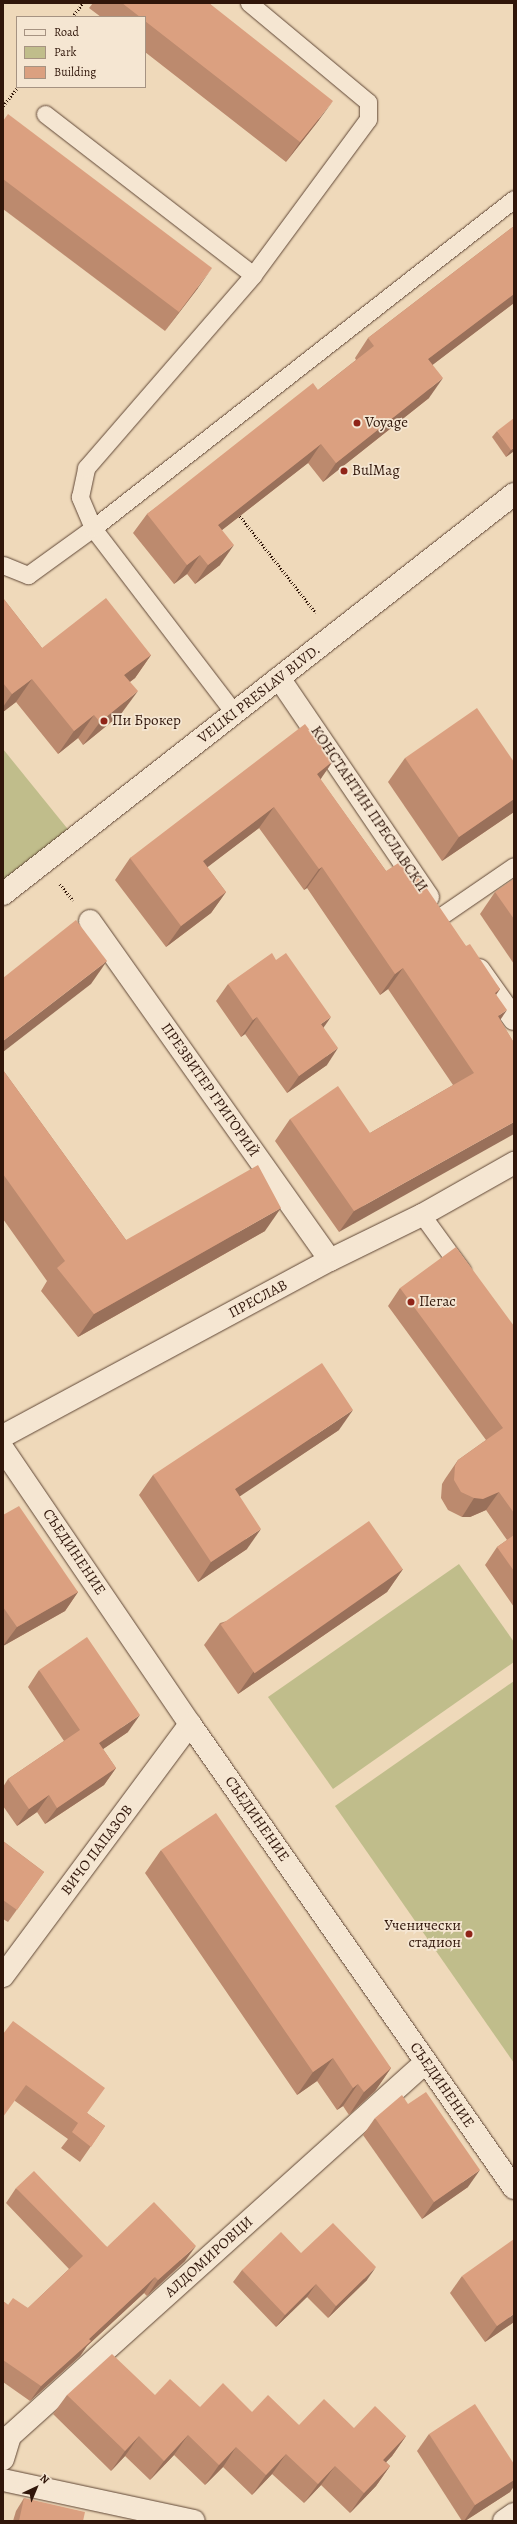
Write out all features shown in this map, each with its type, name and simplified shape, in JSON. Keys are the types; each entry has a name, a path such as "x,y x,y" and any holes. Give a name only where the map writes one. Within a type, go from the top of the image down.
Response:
{"street":[{"name":"VELIKI PRESLAV BLVD.","path":"3,894 235,714 514,494"},
{"name":"КОНСТАНТИН ПРЕСЛАВСКИ","path":"280,678 455,935"},
{"name":"ПРЕЗВИТЕР ГРИГОРИЙ","path":"90,921 330,1260"},
{"path":"468,955 514,1019"},
{"name":"ПРЕСЛАВ","path":"3,1436 330,1260 422,1215 514,1163"},
{"name":"СЪЕДИНЕНИЕ","path":"3,1449 190,1724 514,2188"},
{"name":"ВИЧО ПАПАЗОВ","path":"3,1976 190,1724"},
{"name":"АЛДОМИРОВЦИ","path":"3,2458 7,2433 426,2062"},
{"path":"3,2480 194,2521"},
{"path":"504,2521 514,2514"}],"lane":[{"path":"235,714 93,528 80,497 86,468 253,275 368,119 368,102 249,3"},
{"path":"45,114 253,275"},
{"path":"3,565 28,574 93,528 514,199"},
{"path":"441,916 514,866"},
{"path":"422,1215 473,1286"}],"path":[{"path":"73,16 83,3"},
{"path":"3,106 17,88"},
{"path":"240,516 334,635"},
{"path":"43,863 90,921"}],"green space":[{"path":"3,749 75,838 3,894"},
{"path":"459,1564 514,1642 514,1662 333,1789 268,1697"},
{"name":"Ученически стадион","path":"514,1681 514,2063 335,1806"}],"building":[{"path":"122,3 209,3 333,101 300,142 146,22 146,16 139,16"},
{"path":"8,114 212,268 179,312 3,179 3,121"},
{"path":"514,226 514,294 428,359 443,378 336,463 321,444 218,525 234,545 208,565 200,555 187,565 147,514 313,383 318,390 374,346 368,338"},
{"path":"514,418 514,448 511,450 497,431"},
{"path":"3,598 42,648 106,598 151,655 124,675 138,691 100,722 94,715 74,731 32,679 12,694 3,683"},
{"path":"477,708 514,762 514,799 459,837 405,758"},
{"path":"305,724 333,761 317,774 386,871 400,862 409,875 415,871 466,946 470,944 500,989 495,993 507,1010 498,1016 514,1043 514,1122 354,1211 290,1119 338,1086 370,1133 474,1073 403,968 395,974 322,867 319,869 274,807 203,861 226,892 181,926 130,858"},
{"path":"514,879 514,919 495,892"},
{"path":"76,920 107,961 3,1041 3,978"},
{"path":"272,953 276,960 286,953 331,1017 321,1024 338,1048 299,1076 257,1017 253,1020 228,984"},
{"path":"3,1070 126,1240 258,1165 281,1208 94,1314 57,1268 65,1261 3,1174"},
{"path":"456,1247 514,1326 514,1513 499,1492 483,1499 474,1498 461,1492 454,1480 455,1466 458,1460 503,1428 400,1288"},
{"path":"322,1363 353,1410 235,1489 261,1529 211,1562 153,1475"},
{"path":"19,1506 78,1592 17,1627 3,1607 3,1515"},
{"path":"369,1521 403,1569 255,1673 221,1625"},
{"path":"514,1535 514,1571 497,1547"},
{"path":"87,1637 140,1715 99,1743 116,1768 57,1808 49,1795 29,1809 8,1779 80,1730 39,1670"},
{"path":"216,1813 391,2068 364,2092 358,2084 353,2088 333,2058 313,2072 161,1850"},
{"path":"3,1841 44,1872 17,1910 3,1900"},
{"path":"13,2021 105,2088 87,2113 105,2126 91,2147 72,2132 78,2123 26,2085 3,2117 3,2034"},
{"path":"426,2092 480,2170 434,2202 375,2118 402,2095 408,2104"},
{"path":"34,2171 107,2247 154,2202 196,2246 158,2280 155,2277 89,2339 91,2341 41,2386 3,2360 3,2301 8,2305 13,2298 28,2308 83,2256 16,2188"},
{"path":"333,2223 376,2267 336,2306 316,2284 285,2315 242,2270 281,2232 301,2253"},
{"path":"514,2239 514,2314 497,2326 462,2276"},
{"path":"112,2354 155,2395 170,2379 200,2407 223,2383 252,2412 268,2395 299,2425 324,2399 354,2428 375,2406 406,2436 383,2460 390,2466 364,2493 335,2466 318,2484 286,2454 266,2475 236,2447 219,2465 188,2435 164,2461 139,2436 125,2451 67,2395"},
{"path":"475,2404 514,2464 514,2480 475,2505 429,2434"},
{"path":"24,2498 85,2512 83,2521 19,2521"}],"place":[{"name":"Voyage","path":"357,423"},
{"name":"BulMag","path":"344,471"},
{"name":"Пи Брокер","path":"104,721"},
{"name":"Пегас","path":"411,1302"},
{"name":"Ученически стадион","path":"469,1934"}]}
